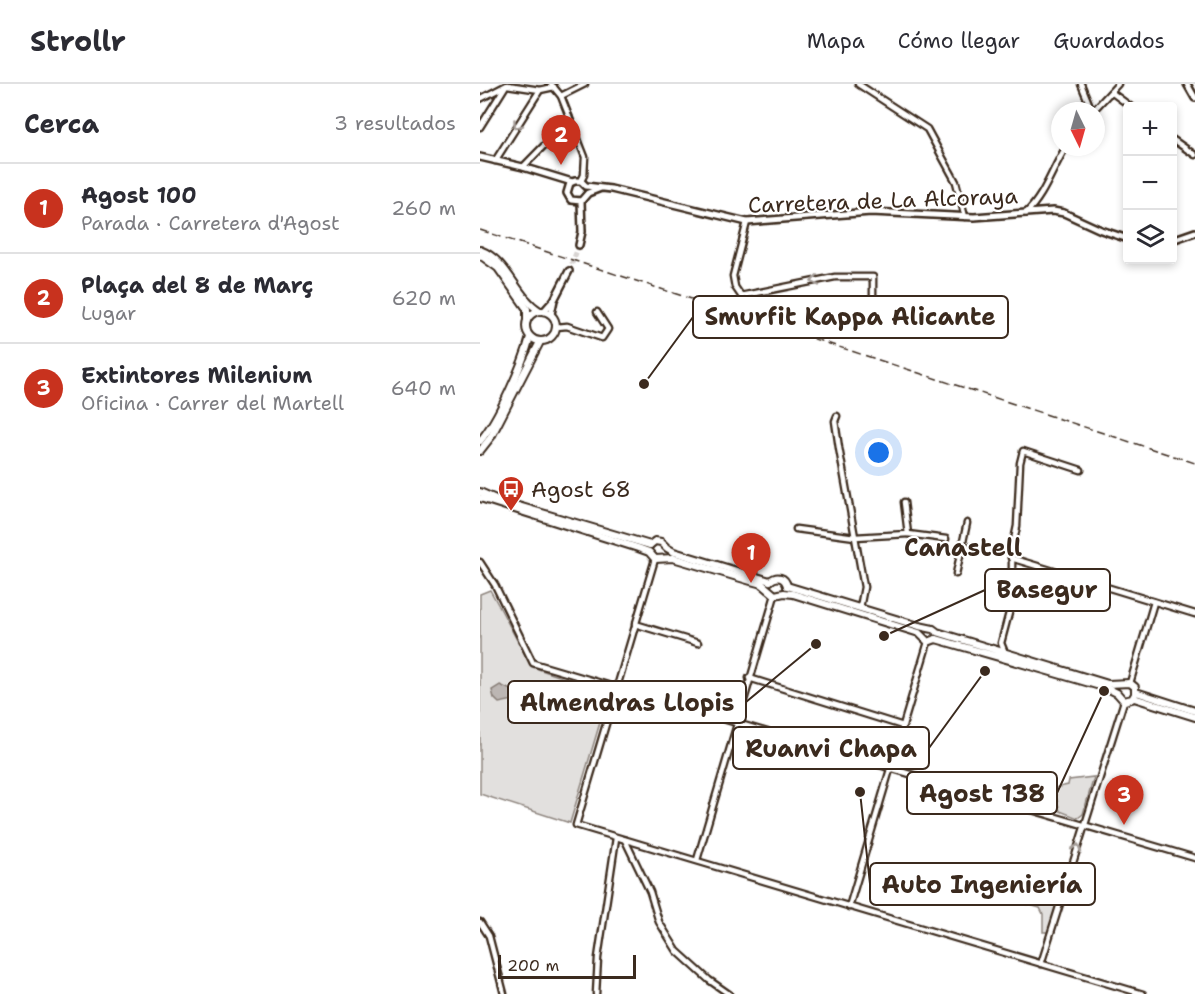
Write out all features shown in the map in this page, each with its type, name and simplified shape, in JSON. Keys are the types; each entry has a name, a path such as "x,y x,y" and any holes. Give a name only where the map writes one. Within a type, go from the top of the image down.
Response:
{"main road":[{"path":"480,250 489,254 502,266 531,305 555,320 557,327 551,338 540,342 491,437 480,451"},
{"path":"480,255 498,268 527,309 526,327 530,337 524,356 497,415 480,441"},
{"path":"527,320 533,313 545,312"},
{"path":"530,337 540,342"},
{"path":"480,492 498,500 650,548 655,559 664,557 769,585"},
{"path":"480,498 650,548"},
{"path":"650,548 658,541 664,543 674,552 769,585 775,595 793,594 923,635 928,642 936,636 992,649 1108,684 1130,683 1134,685 1135,695"},
{"path":"664,557 667,548"},
{"path":"769,585 775,578 780,578 787,586 933,629 936,636 1107,688 1117,693 1124,701 1135,695 1195,711"},
{"path":"784,593 787,586"},
{"path":"923,635 927,629"},
{"path":"1117,693 1121,684"},
{"path":"1135,695 1195,717"}],"street":[{"path":"561,96 585,84"},
{"path":"858,84 927,129 956,182 965,217"},
{"path":"1081,84 1089,102"},
{"path":"1102,102 1118,84"},
{"path":"1187,84 1195,98"},
{"path":"480,127 507,85"},
{"path":"480,99 507,85 542,91"},
{"path":"495,161 542,91 552,86 561,96 585,157 584,175 581,182"},
{"path":"1111,92 1125,102"},
{"path":"523,167 568,122 569,117"},
{"path":"1177,142 1195,155"},
{"path":"1026,213 1038,202 1060,156"},
{"path":"480,157 559,177 570,184 581,182 586,186 588,194"},
{"path":"570,184 568,197 578,201"},
{"name":"Carretera de La Alcoraya","path":"586,186 611,189 747,222 871,212 965,217 1043,211 1061,212 1123,237"},
{"path":"578,201 601,188"},
{"path":"578,201 582,232 579,245"},
{"path":"741,296 835,277 873,277 873,309 756,313 750,309 741,296 735,287 733,276 747,222"},
{"path":"1177,239 1195,232"},
{"path":"545,312 569,271"},
{"path":"557,327 567,326 603,338 608,329 597,312"},
{"path":"837,417 835,421 839,448 864,587 860,608"},
{"path":"1005,653 1001,643 1009,613 1011,558 1017,526 1020,463 1023,451 1081,470"},
{"path":"904,502 908,534"},
{"path":"956,574 967,523"},
{"path":"796,529 855,537 908,534 946,539"},
{"path":"962,546 989,550 1012,550"},
{"path":"1011,558 1195,614"},
{"path":"655,559 576,825 1143,994"},
{"path":"480,562 495,585 533,663 1195,858"},
{"path":"697,860 775,595"},
{"path":"1130,683 1154,602"},
{"path":"635,624 698,643"},
{"path":"849,907 928,642"},
{"path":"992,649 1001,643"},
{"path":"749,678 903,726"},
{"path":"1041,964 1124,701"},
{"path":"596,994 598,958 616,838"},
{"path":"625,840 650,892 659,922 677,951 709,980 729,994"},
{"path":"480,922 489,936 504,994"}],"shaded area":[{"path":"490,590 532,667 605,692 607,699 570,823 480,794 480,594"},
{"path":"500,685 515,692 529,689 532,693 528,697 499,703 494,698 492,690"},
{"path":"1094,777 1083,814 1078,818 1060,811 1054,788 1068,785 1069,780"},
{"path":"1037,868 1065,876 1048,932 1043,932 1043,914 1040,908 1026,904"}],"tunnel":[{"path":"569,271 579,245"}],"railway":[{"path":"480,230 1195,463"}],"place":[{"name":"Plaça del 8 de Març","path":"561,165"},
{"name":"Smurfit Kappa Alicante","path":"644,384"},
{"name":"Agost 68","path":"511,512"},
{"name":"Agost 100","path":"751,583"},
{"name":"Basegur","path":"884,636"},
{"name":"Almendras Llopis","path":"816,644"},
{"name":"Ruanvi Chapa","path":"985,671"},
{"name":"Agost 138","path":"1104,691"},
{"name":"Auto Ingeniería","path":"860,792"},
{"name":"Extintores Milenium","path":"1124,825"}],"district":[{"name":"Canastell","path":"963,548"}]}
